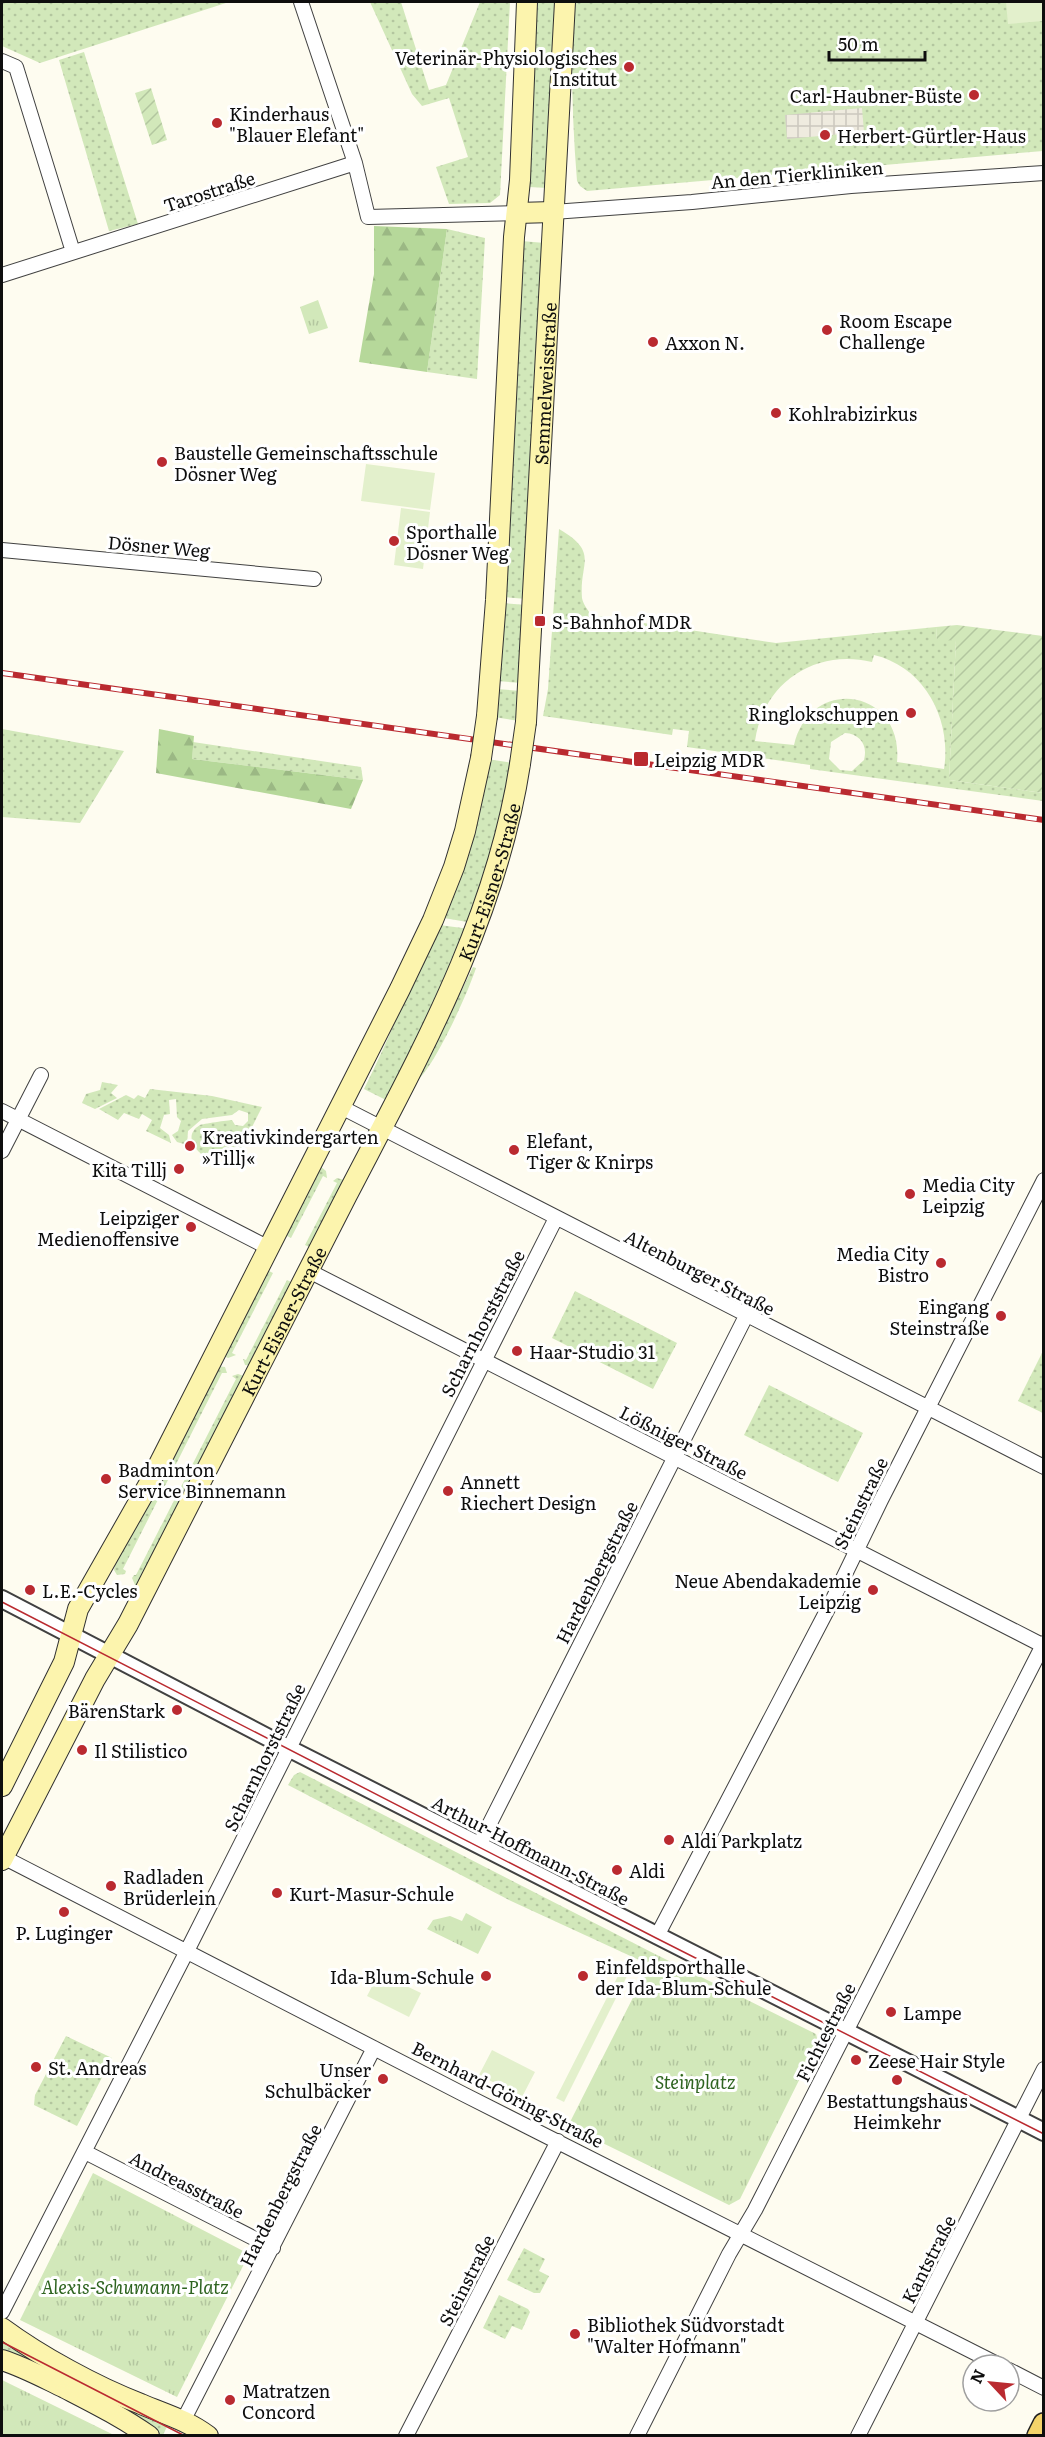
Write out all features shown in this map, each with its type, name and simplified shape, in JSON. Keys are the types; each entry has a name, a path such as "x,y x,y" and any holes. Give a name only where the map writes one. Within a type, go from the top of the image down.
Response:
{"main road":[{"name":"Semmelweisstraße","path":"481,758 493,646 523,123 522,89 527,2"},
{"name":"Semmelweisstraße","path":"520,764 526,722 565,2"},
{"path":"517,213 554,212"},
{"name":"Kurt-Eisner-Straße","path":"2,1786 64,1662 78,1609 149,1484 404,982 442,898 465,831 481,758"},
{"name":"Kurt-Eisner-Straße","path":"2,1858 89,1689 128,1624 432,1028 478,926 505,843 520,764"},
{"path":"2,2328 28,2347 98,2384 183,2421 208,2436"},
{"path":"2,2360 20,2366 100,2406 149,2436"},
{"path":"1038,2436 1044,2424"}],"street":[{"path":"301,2 355,163 368,218 517,213"},
{"path":"2,61 16,67 73,252"},
{"name":"Tarostraße","path":"2,275 355,163"},
{"name":"An den Tierkliniken","path":"554,212 851,186 1044,173"},
{"name":"Dösner Weg","path":"2,550 314,579"},
{"path":"2,1151 41,1075"},
{"name":"Altenburger Straße","path":"340,1107 1044,1467"},
{"path":"2,1111 269,1248"},
{"name":"Steinstraße","path":"657,1936 1044,1180"},
{"name":"Scharnhorststraße","path":"2,2312 187,1951 556,1218"},
{"name":"Lößniger Straße","path":"309,1271 1043,1645"},
{"name":"Hardenbergstraße","path":"480,1845 746,1316"},
{"name":"Arthur-Hoffmann-Straße","path":"2,1599 288,1748 1044,2132"},
{"name":"Fichtestraße","path":"637,2436 1043,1645"},
{"name":"Bernhard-Göring-Straße","path":"2,1858 975,2353"},
{"name":"Hardenbergstraße","path":"183,2421 374,2048"},
{"name":"Kantstraße","path":"858,2436 1044,2069"},
{"name":"Steinstraße","path":"406,2436 558,2141"},
{"name":"Andreasstraße","path":"85,2152 273,2248"},
{"path":"1021,2376 1044,2388"}],"green space":[{"path":"2,2 229,2 40,63 2,46"},
{"path":"370,2 401,2 429,90 446,85 480,2 510,2 500,195 490,203 449,204 436,167 468,157 449,98 422,106 412,94"},
{"path":"533,2 557,2 548,188 529,187 533,128"},
{"path":"573,2 1043,2 1043,151 587,191 577,181 575,159 572,92"},
{"path":"1006,2 1043,2 1043,21 1008,24"},
{"path":"84,52 138,224 109,231 59,60"},
{"path":"151,88 167,140 152,145 135,93"},
{"path":"374,226 447,229 427,372 359,362 374,274"},
{"path":"447,229 485,238 477,379 427,372"},
{"path":"521,241 545,243 527,599 503,597"},
{"path":"318,300 328,328 309,334 300,307"},
{"path":"366,464 435,473 430,510 361,501"},
{"path":"401,508 430,512 423,569 394,565"},
{"path":"559,529 572,537 584,552 582,598 591,615 776,643 936,627 937,640 956,640 949,780 1043,793 1043,801 810,769 810,765 687,747 689,731 673,729 672,735 543,716 548,689","holes":["874,655 892,661 908,671 921,683 931,698 944,732 944,769 897,762 895,737 886,719 872,706 854,700 836,700 818,707 804,722 794,745 755,741 760,720 769,702 795,674 831,660 851,659 872,662","845,733 859,738 865,750 864,760 852,771 840,770 829,759 831,742"]},
{"path":"502,603 526,605 522,683 497,681"},
{"path":"957,625 1043,636 1043,793 949,780 956,640 937,641 936,627"},
{"path":"497,689 521,691 519,721 494,717"},
{"path":"2,729 124,751 80,823 2,817"},
{"path":"159,729 194,736 192,759 363,780 351,809 156,773"},
{"path":"193,742 361,767 363,780 192,759"},
{"path":"487,759 514,763 473,923 444,918"},
{"path":"439,925 470,929 388,1101 364,1089"},
{"path":"473,967 476,968 472,979 451,1027 434,1059 418,1080"},
{"path":"102,1082 118,1085 111,1093 117,1098 95,1109 82,1103 86,1094 100,1090"},
{"path":"150,1089 212,1096 262,1107 237,1157 221,1151 213,1152 206,1157 192,1142 192,1133 195,1129 202,1124 232,1120 235,1125 243,1126 248,1121 248,1113 239,1110 232,1115 202,1119 188,1131 187,1145 177,1142 172,1135 178,1131 181,1121 177,1117 176,1099 169,1100 170,1114 164,1115 160,1128 169,1135 171,1143 146,1131 152,1120 142,1114 139,1119 124,1113 118,1120 99,1109 126,1095 134,1099 138,1095 145,1098"},
{"path":"320,1166 326,1171 327,1178 323,1176 291,1238 283,1234"},
{"path":"337,1178 344,1180 313,1249 305,1245 337,1183 333,1181"},
{"path":"265,1269 273,1273 232,1353 236,1355 228,1358 224,1356"},
{"path":"287,1280 295,1284 253,1366 245,1365 243,1359 246,1360"},
{"path":"575,1291 677,1343 653,1389 552,1338"},
{"path":"1043,1351 1043,1413 1018,1401"},
{"path":"218,1366 225,1367 227,1373 222,1373 123,1569 126,1571 125,1574 117,1575 114,1570 115,1565"},
{"path":"238,1374 244,1376 138,1585 135,1585 132,1578 136,1575 236,1379 232,1376"},
{"path":"769,1385 863,1433 838,1482 744,1435"},
{"path":"300,1772 655,1954 650,1965 511,1901 288,1785 294,1775"},
{"path":"466,1913 492,1927 478,1954 427,1929 433,1920 450,1916 462,1921"},
{"name":"Steinplatz","path":"655,1954 816,2034 818,2042 740,2199 729,2205 568,2126"},
{"path":"621,1970 628,1974 564,2102 556,2098"},
{"path":"379,1973 421,1993 409,2017 367,1996"},
{"path":"66,2036 112,2058 77,2126 34,2105 35,2095"},
{"path":"492,2050 535,2072 522,2097 479,2075"},
{"name":"Alexis-Schumann-Platz","path":"93,2173 249,2254 177,2397 20,2320"},
{"path":"524,2248 545,2259 539,2271 549,2276 540,2293 534,2293 507,2280"},
{"path":"499,2295 530,2312 522,2330 512,2326 505,2339 483,2328"},
{"path":"2,2340 171,2418 163,2435 155,2435 2,2355"},
{"path":"2,2380 114,2435 2,2435"}],"shaded area":[{"path":"862,108 864,132 787,139 785,115"}],"tram line":[{"path":"2,1602 656,1938 1044,2134"},
{"path":"2,2342 185,2436"}],"railway":[{"path":"2,673 1044,820"}],"place":[{"name":"Veterinär-Physiologisches Institut","path":"629,67"},
{"name":"Carl-Haubner-Büste","path":"974,95"},
{"name":"Kinderhaus \"Blauer Elefant\"","path":"217,123"},
{"name":"Herbert-Gürtler-Haus","path":"825,135"},
{"name":"Room Escape Challenge","path":"827,330"},
{"name":"Axxon N.","path":"653,342"},
{"name":"Kohlrabizirkus","path":"776,413"},
{"name":"Baustelle Gemeinschaftsschule Dösner Weg","path":"162,462"},
{"name":"Sporthalle Dösner Weg","path":"394,541"},
{"name":"S-Bahnhof MDR","path":"540,621"},
{"name":"Ringlokschuppen","path":"911,713"},
{"name":"Leipzig MDR","path":"641,759"},
{"name":"Kreativkindergarten »Tillj«","path":"190,1146"},
{"name":"Elefant, Tiger & Knirps","path":"514,1150"},
{"name":"Kita Tillj","path":"179,1169"},
{"name":"Media City Leipzig","path":"910,1194"},
{"name":"Leipziger Medienoffensive","path":"191,1227"},
{"name":"Media City Bistro","path":"941,1263"},
{"name":"Eingang Steinstraße","path":"1001,1316"},
{"name":"Haar-Studio 31","path":"517,1351"},
{"name":"Badminton Service Binnemann","path":"106,1479"},
{"name":"Annett Riechert Design","path":"448,1491"},
{"name":"L.E.-Cycles","path":"30,1590"},
{"name":"Neue Abendakademie Leipzig","path":"873,1590"},
{"name":"BärenStark","path":"177,1710"},
{"name":"Il Stilistico","path":"82,1750"},
{"name":"Aldi Parkplatz","path":"669,1840"},
{"name":"Aldi","path":"617,1870"},
{"name":"Radladen Brüderlein","path":"111,1886"},
{"name":"Kurt-Masur-Schule","path":"277,1893"},
{"name":"P. Luginger","path":"64,1912"},
{"name":"Ida-Blum-Schule","path":"486,1976"},
{"name":"Einfeldsporthalle der Ida-Blum-Schule","path":"583,1976"},
{"name":"Lampe","path":"891,2012"},
{"name":"Zeese Hair Style","path":"856,2060"},
{"name":"St. Andreas","path":"36,2067"},
{"name":"Unser Schulbäcker","path":"383,2079"},
{"name":"Bestattungshaus Heimkehr","path":"897,2080"},
{"name":"Bibliothek Südvorstadt \"Walter Hofmann\"","path":"575,2334"},
{"name":"Matratzen Concord","path":"230,2400"}]}
